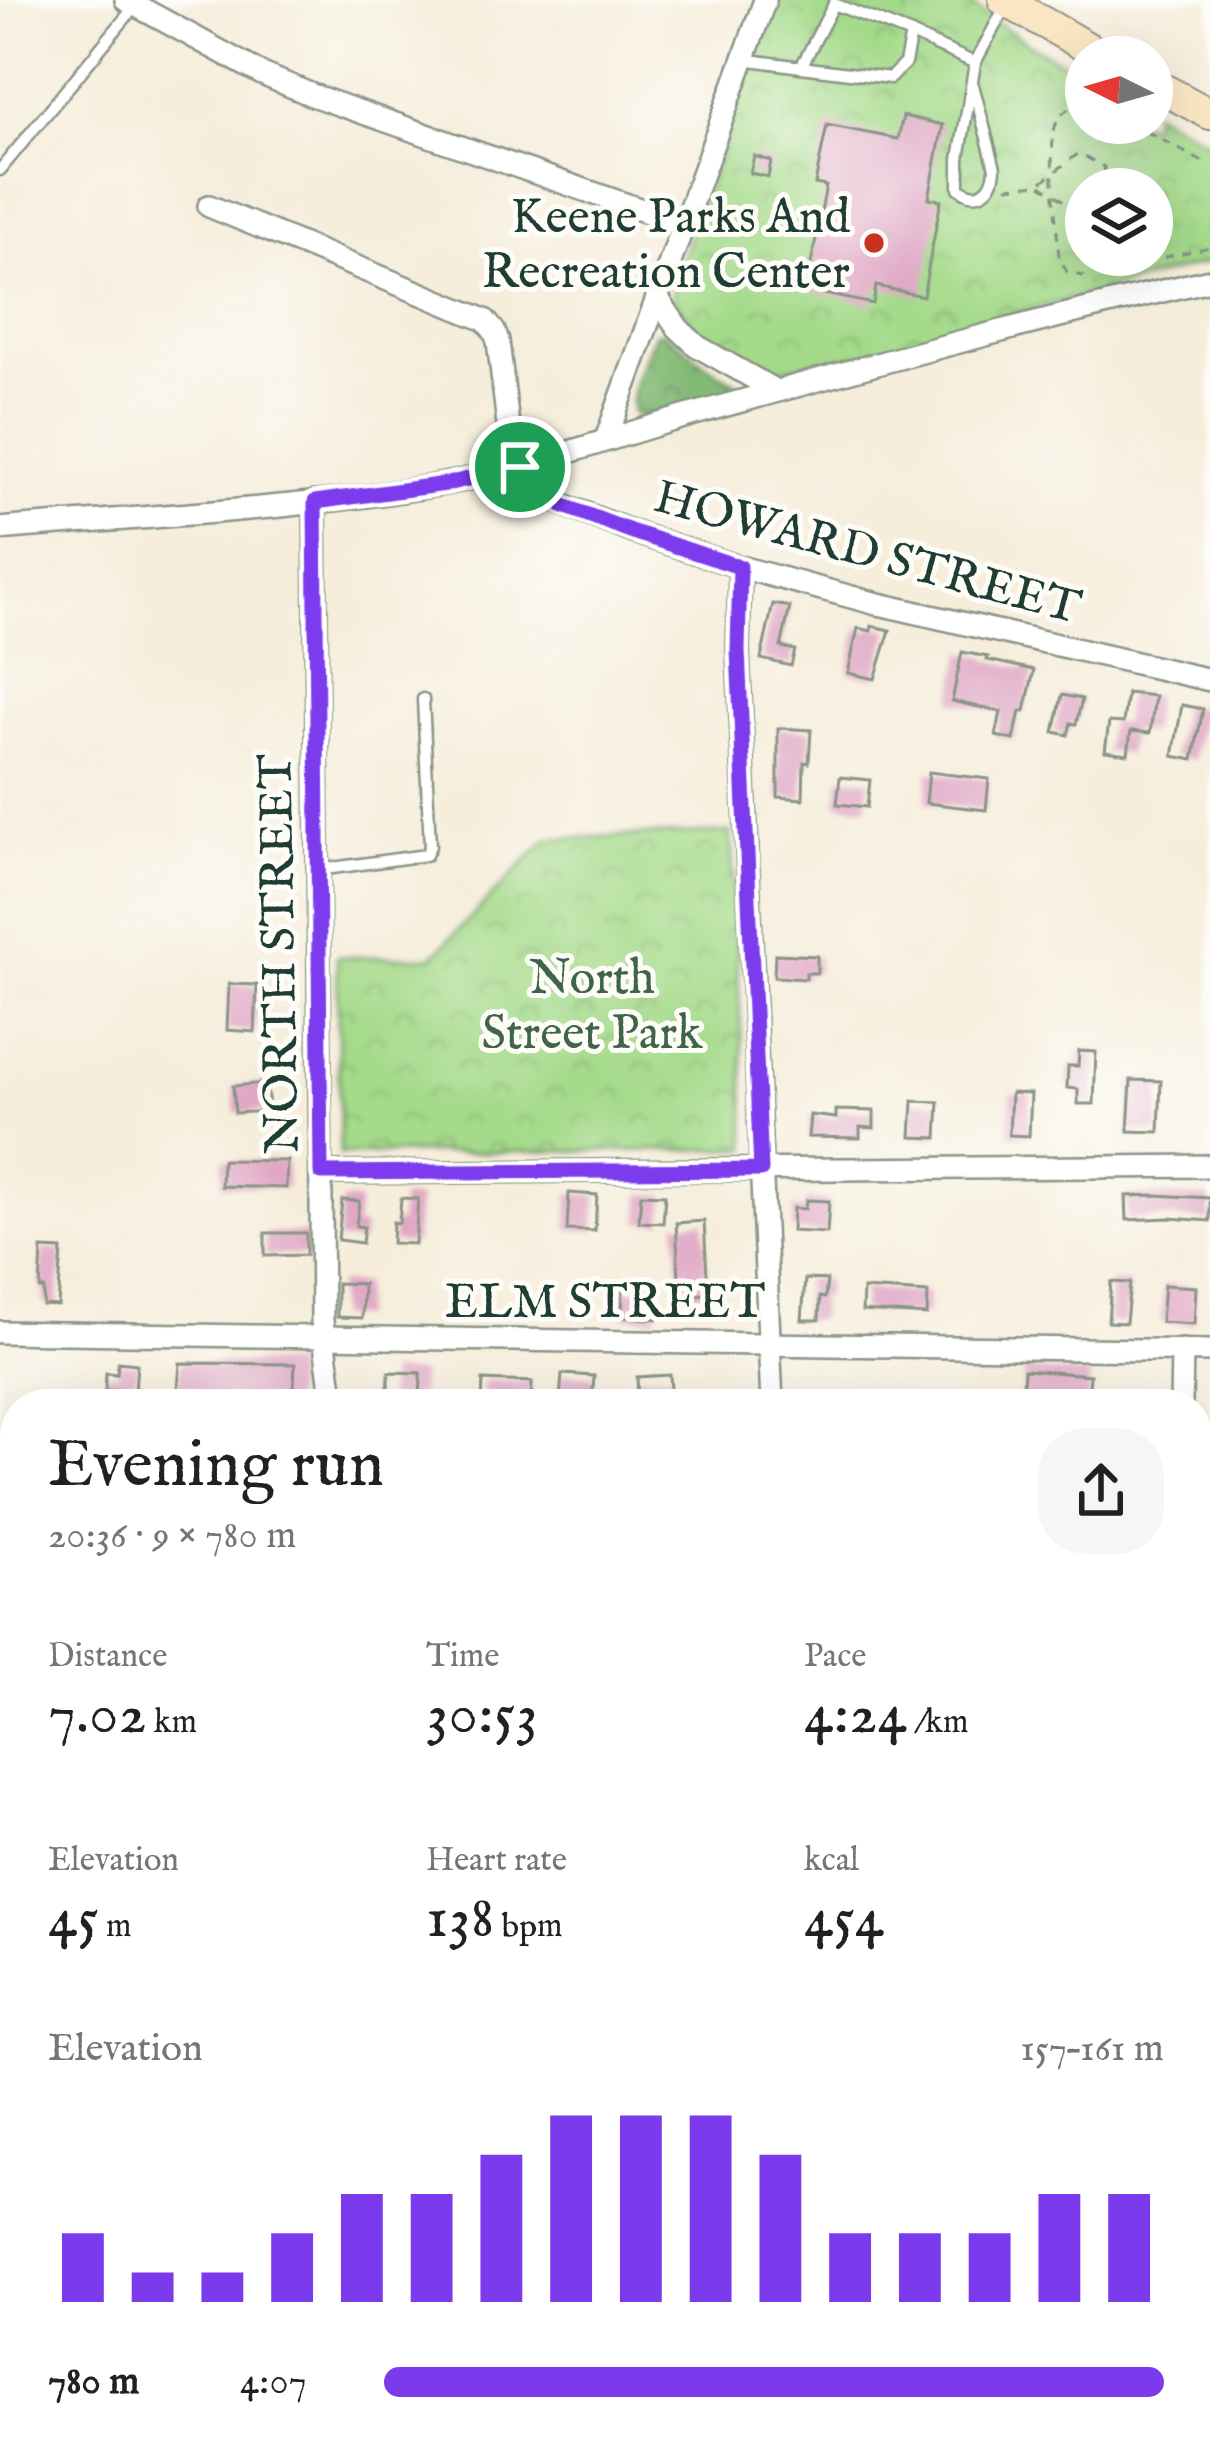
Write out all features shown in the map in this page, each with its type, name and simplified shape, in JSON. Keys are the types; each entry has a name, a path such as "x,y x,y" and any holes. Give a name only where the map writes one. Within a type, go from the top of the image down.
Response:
{"main road":[{"path":"1006,1 1068,36"},
{"path":"1173,94 1210,114"}],"street":[{"path":"606,439 765,0"},
{"path":"135,2 262,74 312,95 682,224"},
{"path":"209,206 485,320 498,341 510,442 520,467"},
{"path":"0,529 315,502 446,484 520,467 776,391 1210,280"},
{"path":"657,297 677,328 697,346 776,391"},
{"name":"HOWARD STREET","path":"520,467 564,506 740,567 870,602 1210,680"},
{"name":"NORTH STREET","path":"315,502 322,1321 331,1389"},
{"path":"740,567 738,650 771,1389"},
{"path":"321,1173 1210,1166"},
{"name":"ELM STREET","path":"0,1332 1210,1351"},
{"path":"1182,1389 1183,1350"}],"lane":[{"path":"973,85 995,168 994,182 977,196 959,188 959,159 975,62 1006,1"},
{"path":"0,170 135,2"},
{"path":"801,67 834,4 975,62"},
{"path":"743,59 890,78 905,63 911,34"},
{"path":"318,870 425,855 430,846 423,699"}],"path":[{"path":"1065,112 1055,127 1054,172 1062,267 1082,276 1210,247"},
{"path":"1170,144 1210,166"},
{"path":"994,182 1005,187 1039,184 1079,153 1104,168"},
{"path":"1039,184 1065,202"}],"green space":[{"path":"775,0 963,0 1065,64 1065,144 1173,144 1173,123 1210,143 1210,262 1173,272 1173,168 1065,168 1065,276 1157,276 852,357 770,371 697,332 674,298 672,286"},
{"path":"664,332 739,389 645,417 634,415 632,395 638,374 655,333"},
{"name":"North Street Park","path":"731,832 747,1149 340,1154 337,957 432,957 548,839"}],"building":[{"name":"Keene Parks And Recreation Center","path":"903,116 943,125 929,198 941,200 923,296 876,286 873,304 806,290 826,186 815,184 827,125 898,139"},
{"path":"754,156 771,161 768,177 750,173"},
{"path":"773,604 790,607 781,647 795,650 791,666 761,659"},
{"path":"872,626 890,630 875,679 848,673 858,628 871,631"},
{"path":"962,652 1034,670 1014,740 996,736 1001,712 952,701"},
{"path":"1127,693 1155,696 1150,733 1131,731 1128,754 1105,751 1109,722 1123,723"},
{"path":"1062,695 1082,699 1068,735 1054,732"},
{"path":"1182,705 1203,709 1193,760 1173,756"},
{"path":"778,728 811,730 803,799 778,797"},
{"path":"929,772 989,779 986,810 926,803"},
{"path":"840,777 870,780 867,807 837,804"},
{"path":"775,954 817,956 817,973 806,973 806,979 774,977"},
{"path":"229,984 257,985 255,1032 227,1030"},
{"path":"1079,1051 1096,1052 1094,1104 1078,1104 1078,1089 1067,1088 1068,1066 1078,1066"},
{"path":"1131,1080 1161,1081 1159,1132 1128,1131"},
{"path":"267,1083 269,1111 235,1113 233,1086"},
{"path":"1011,1093 1031,1094 1029,1136 1009,1135"},
{"path":"913,1101 939,1102 937,1138 911,1137"},
{"path":"836,1110 874,1111 874,1128 860,1127 860,1138 808,1137 810,1115 836,1118"},
{"path":"222,1160 287,1161 286,1188 221,1186"},
{"path":"569,1193 597,1195 595,1231 567,1230"},
{"path":"641,1194 665,1195 663,1223 639,1222"},
{"path":"1126,1196 1210,1198 1210,1221 1127,1220"},
{"path":"401,1198 418,1199 415,1244 392,1243"},
{"path":"342,1200 359,1201 356,1226 364,1227 362,1243 338,1240"},
{"path":"806,1200 829,1201 827,1233 792,1231 793,1208 805,1209"},
{"path":"704,1221 708,1294 680,1296 676,1223"},
{"path":"265,1233 306,1233 306,1255 265,1256"},
{"path":"42,1249 62,1250 58,1306 43,1305"},
{"path":"805,1279 827,1280 819,1320 802,1320"},
{"path":"1111,1282 1130,1283 1126,1323 1108,1322"},
{"path":"337,1283 363,1284 362,1318 337,1317"},
{"path":"1164,1285 1196,1287 1194,1324 1161,1322"},
{"path":"623,1289 659,1291 657,1319 622,1317"},
{"path":"863,1289 928,1293 927,1315 862,1311"},
{"path":"118,1362 137,1364 135,1389 105,1389 106,1373 117,1374"},
{"path":"180,1363 295,1364 294,1389 178,1389"},
{"path":"1024,1370 1090,1375 1089,1389 1023,1389"},
{"path":"389,1372 421,1373 420,1389 388,1389"},
{"path":"562,1374 594,1376 593,1389 561,1389"},
{"path":"670,1375 671,1389 638,1389 637,1377"},
{"path":"483,1380 532,1382 532,1389 483,1389"}],"place":[{"name":"Keene Parks And Recreation Center","path":"874,243"}],"route":[{"path":"520,467 564,506 740,567 738,650 761,1170 321,1173 315,502 446,484 520,467"}]}
